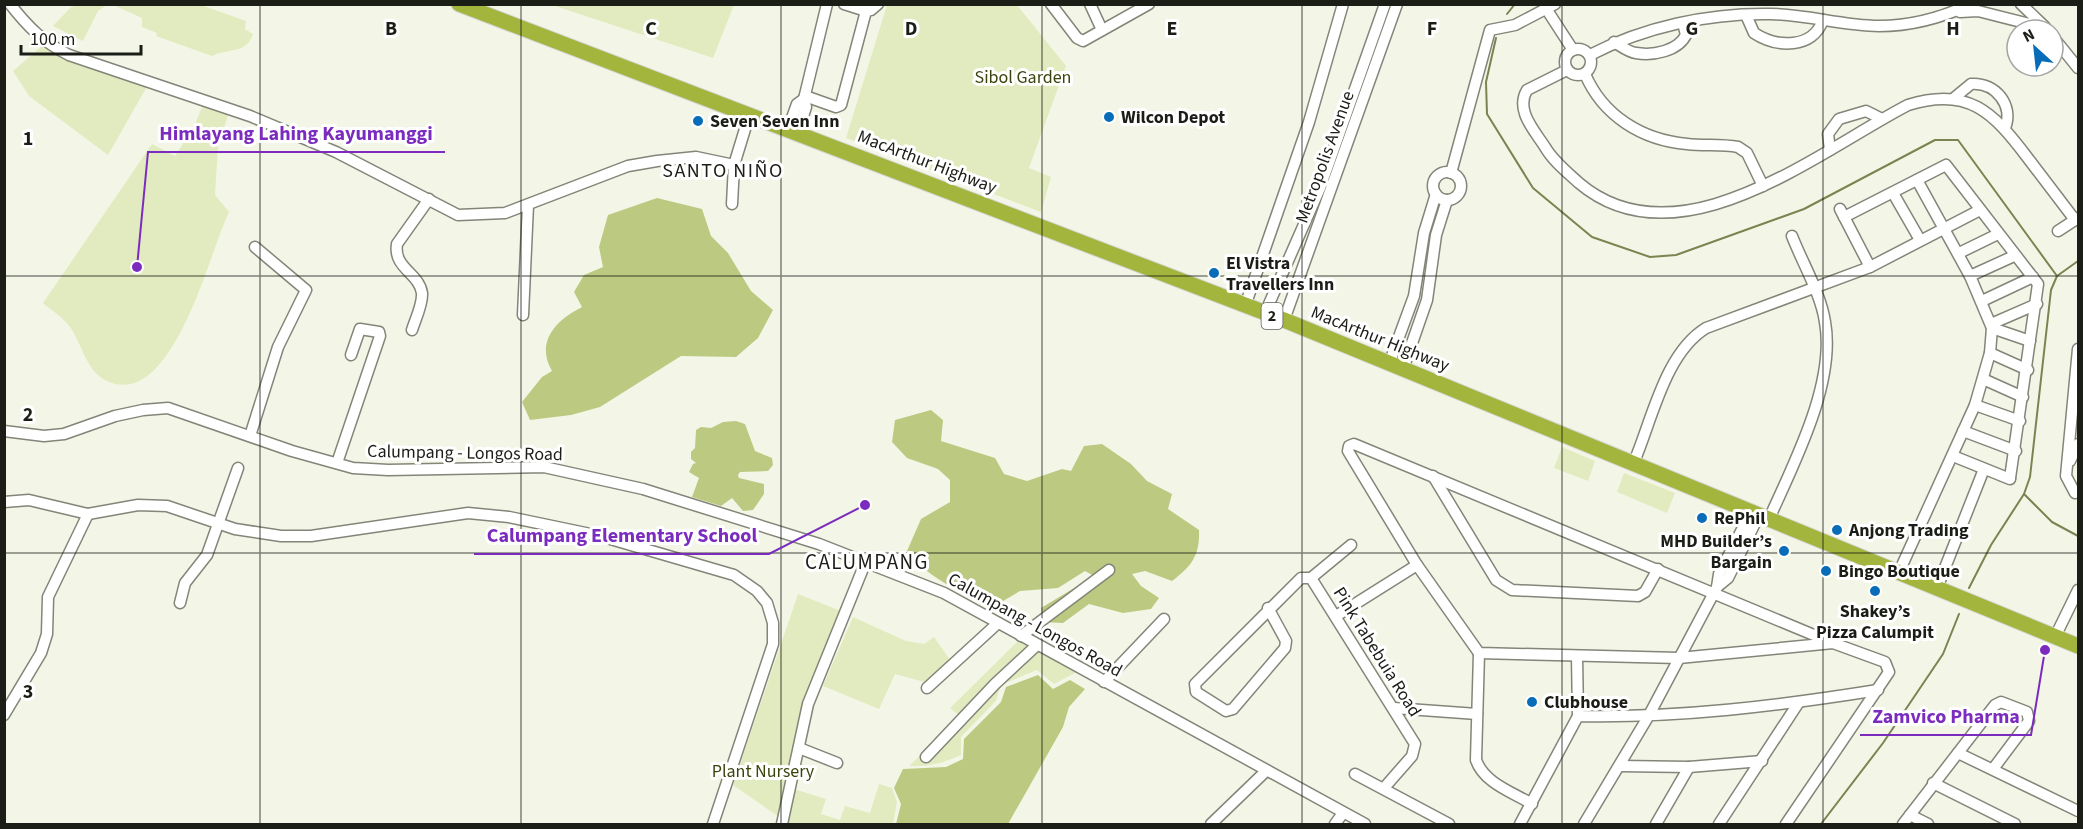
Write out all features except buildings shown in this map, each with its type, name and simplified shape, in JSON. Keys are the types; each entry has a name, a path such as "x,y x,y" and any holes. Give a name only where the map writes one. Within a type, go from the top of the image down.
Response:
{"highway":[{"name":"MacArthur Highway","path":"459,4 1284,320 2079,646"}],"street":[{"path":"10,4 32,31 47,44 69,55 250,116 336,152 458,215 495,215 528,205 619,170 657,160 696,157 734,165"},
{"path":"793,131 806,108 804,98 827,4"},
{"path":"844,4 866,10 871,10 878,4"},
{"path":"1051,4 1079,41 1083,41 1149,4"},
{"path":"1090,4 1102,30"},
{"path":"1125,4 1131,15"},
{"path":"1242,304 1262,260 1309,122 1343,4"},
{"name":"Metropolis Avenue","path":"1265,313 1320,188 1385,4"},
{"name":"Metropolis Avenue","path":"1284,320 1397,4"},
{"path":"1590,55 1614,42 1647,31 1683,23 1771,14 1877,26 1909,24 1954,12 1971,4"},
{"path":"2021,4 2035,18"},
{"path":"1451,173 1490,30 1515,25 1551,7 1573,50"},
{"path":"804,98 836,107 843,102 866,10"},
{"path":"1954,12 1978,11 2005,18"},
{"path":"1746,15 1754,33 1779,44 1809,39 1816,34 1823,20"},
{"path":"1614,42 1635,53 1661,52 1683,41 1686,34 1683,23"},
{"path":"1581,49 1590,55 1592,66 1585,74 1574,75 1567,70 1565,61 1573,50 1581,49"},
{"path":"2065,51 2079,68"},
{"path":"1567,70 1527,90 1522,103 1523,111 1548,152 1589,191 1616,204 1658,212 1725,202 1764,186 1882,118 1920,101 1954,98 1980,107 2006,128 2077,219 2058,231"},
{"path":"1585,74 1594,94 1610,113 1638,131 1663,141 1738,147 1747,153 1764,186"},
{"path":"1954,98 1971,84 1989,87 1997,93 2008,109 2009,118 2006,128"},
{"path":"1830,150 1828,134 1839,119 1866,111 1882,118"},
{"path":"732,204 734,165 749,116"},
{"path":"1870,267 1842,213 1893,193 1946,165 2014,256 2033,277 2039,288 2010,479 1953,456"},
{"path":"1396,366 1414,296 1424,233 1436,194 1433,184 1437,176 1451,173 1459,179 1461,188 1457,196 1447,200"},
{"path":"1899,572 1975,405 1990,353 1991,326 1983,301 1945,227 1917,180"},
{"path":"1893,193 1920,240"},
{"path":"1436,194 1447,200"},
{"path":"412,330 423,296 422,290 399,262 396,252 398,244 429,199"},
{"path":"1396,366 1427,300 1436,235 1447,200"},
{"path":"524,315 528,205"},
{"path":"1634,462 1675,359 1694,336 1706,328 1814,290 1870,267 1980,210"},
{"path":"1959,253 1998,234"},
{"path":"1584,825 1648,717 1716,589 1728,578 1760,516 1826,371 1828,353 1825,320 1792,236"},
{"path":"250,436 278,347 306,290 255,247"},
{"path":"1970,276 2014,256"},
{"path":"1983,301 2033,277"},
{"path":"1273,295 1291,300"},
{"path":"1414,296 1427,300"},
{"path":"1991,326 2037,304"},
{"path":"1991,326 2030,341"},
{"path":"337,463 380,336 379,332 360,329 351,355"},
{"path":"2075,493 2066,476 2076,404 2079,349"},
{"path":"1990,353 2028,370"},
{"path":"1983,379 2023,396"},
{"path":"1975,405 2020,421"},
{"name":"Calumpang - Longos Road","path":"4,431 44,436 64,434 115,416 142,410 168,408 353,468 388,470 544,467 643,489 866,561 944,593 1365,825"},
{"path":"1963,431 2016,451"},
{"path":"1532,804 1488,778 1479,770 1475,750 1479,653 1418,565 1348,451 1349,446 1354,444 1658,569 1716,589 1889,666 1889,672 1878,690 1786,825"},
{"path":"2067,467 2079,444"},
{"path":"180,603 185,583 207,555 238,468"},
{"path":"1937,588 1984,469"},
{"path":"1432,476 1496,580 1512,590 1638,596 1645,592 1658,569"},
{"path":"4,502 29,500 88,514 138,505 167,506 235,529 269,534 311,536 468,513 509,517 600,536 734,575 757,591 767,603 773,622 773,644 713,825"},
{"path":"4,715 41,653 47,634 48,597 88,514"},
{"path":"1311,578 1351,545"},
{"path":"783,825 808,704 866,561"},
{"path":"1336,616 1418,565"},
{"path":"1021,636 1109,570"},
{"name":"Pink Tabebuia Road","path":"1268,608 1286,640 1285,648 1233,709 1226,711 1196,692 1195,684 1268,608 1301,578 1311,578 1415,744 1415,750 1384,788"},
{"path":"2055,637 2079,590"},
{"path":"1104,682 1164,619"},
{"path":"927,688 998,622"},
{"path":"1479,653 1678,658 1833,643"},
{"path":"926,757 995,684 1037,645"},
{"path":"1520,825 1578,716 1577,656"},
{"path":"1578,716 1648,717 1799,702 1878,690"},
{"path":"1719,825 1799,702"},
{"path":"1928,825 1906,820 1998,703 2004,702 2023,710 2029,716 2027,725 1994,769"},
{"path":"1394,708 1477,714"},
{"path":"799,748 837,763"},
{"path":"1958,753 2079,811"},
{"path":"1620,766 1689,767 1762,761"},
{"path":"1656,825 1689,767"},
{"path":"1211,825 1266,771"},
{"path":"1355,774 1449,825"},
{"path":"1933,783 2015,825"},
{"path":"1335,825 1343,813"}],"green space":[{"path":"85,4 107,5 98,11 83,41 53,26 71,7"},
{"path":"734,4 713,58 552,5"},
{"path":"113,5 201,5 246,21 245,29 253,34 242,48 212,56 156,36 157,33 142,27 142,18"},
{"name":"Sibol Garden","path":"887,5 1017,5 1066,66 1029,168 1051,177 1041,212 846,138"},
{"path":"43,45 149,83 108,155 29,96 13,71"},
{"path":"204,102 229,112 218,147 215,195 229,212 199,291 169,352 150,374 129,384 105,380 93,370 67,324 43,303 152,144 175,156 194,127"},
{"path":"657,198 702,209 711,236 728,253 751,291 773,310 758,338 736,357 681,356 600,407 571,415 530,420 522,402 542,377 552,371 547,360 547,341 564,318 582,307 574,292 584,275 603,267 599,247 608,215"},
{"path":"931,410 943,420 941,441 995,458 1004,474 1027,481 1062,469 1071,471 1084,446 1102,444 1131,464 1147,481 1172,494 1168,509 1199,530 1198,546 1190,565 1172,581 1145,571 1132,574 1141,586 1159,598 1151,609 1123,613 1089,604 1063,623 1043,622 1041,608 1094,576 1085,571 1058,588 1020,591 993,607 946,584 915,561 907,551 921,519 950,502 950,480 938,469 907,458 892,442 895,420"},
{"path":"736,421 745,424 755,451 772,458 773,465 768,471 740,472 738,475 739,478 764,484 764,494 753,510 743,511 732,498 721,506 692,497 699,478 689,472 696,463 691,459 691,452 695,448 696,430 701,427 711,428 723,422"},
{"path":"1562,447 1595,461 1588,481 1554,468"},
{"path":"1624,473 1675,493 1667,513 1617,492"},
{"name":"Plant Nursery","path":"798,594 841,611 801,709 779,817 733,785"},
{"path":"853,617 906,641 924,644 934,637 951,661 928,683 895,674 879,709 823,686"},
{"path":"1018,641 1077,672 1054,684 1037,670 1001,685 996,701 961,737 961,755 936,764 909,766 961,717 950,708"},
{"path":"1038,675 1053,689 1070,680 1085,689 1069,707 1063,727 1008,824 896,824 901,804 894,788 903,769 946,767 963,759 964,739 1001,702 1006,687"},
{"path":"879,784 892,788 897,802 893,824 787,824 794,789 826,799 821,814 840,820 845,806 870,813"}],"waterway":[{"path":"1507,14 1515,4"},
{"path":"1496,38 1486,82 1487,114 1533,188 1592,237 1650,257 1676,255 1804,209 1935,140 1958,140 2057,276"},
{"path":"1969,588 1991,545 2024,494 2030,477 2051,290 2057,276 2078,261"},
{"path":"2024,494 2052,522 2078,536"},
{"path":"1821,824 1883,743 1943,654 1959,614"}],"place":[{"name":"Wilcon Depot","path":"1109,117"},
{"name":"Seven Seven Inn","path":"698,121"},
{"name":"Himlayang Lahing Kayumanggi","path":"137,267"},
{"name":"El Vistra Travellers Inn","path":"1214,273"},
{"name":"Calumpang Elementary School","path":"865,505"},
{"name":"RePhil","path":"1702,518"},
{"name":"Anjong Trading","path":"1837,530"},
{"name":"MHD Builder’s Bargain","path":"1784,551"},
{"name":"Bingo Boutique","path":"1826,571"},
{"name":"Shakey’s Pizza Calumpit","path":"1875,591"},
{"name":"Zamvico Pharma","path":"2045,650"},
{"name":"Clubhouse","path":"1532,702"}],"district":[{"name":"SANTO NIÑO","path":"723,171"},
{"name":"CALUMPANG","path":"867,562"}]}
